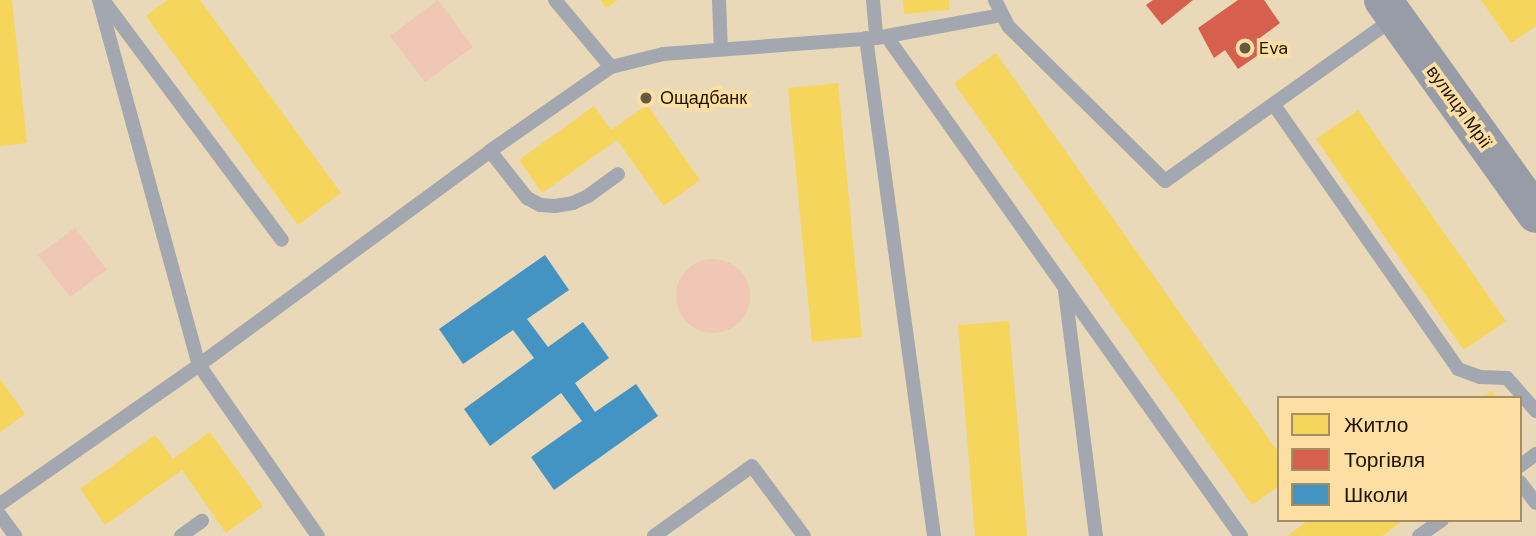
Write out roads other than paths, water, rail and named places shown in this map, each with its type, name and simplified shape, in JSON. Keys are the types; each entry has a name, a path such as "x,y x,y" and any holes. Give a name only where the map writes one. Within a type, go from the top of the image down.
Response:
{"street":[{"name":"вулиця Мрії","path":"1389,9 1536,214"}],"lane":[{"path":"101,0 282,240"},
{"path":"101,0 199,365 318,536"},
{"path":"555,0 611,68"},
{"path":"719,0 721,49"},
{"path":"873,0 934,536"},
{"path":"995,0 1001,15 1016,35 1165,181 1274,105 1389,9"},
{"path":"0,504 199,365 490,150 611,68 663,54 876,38 1001,15"},
{"path":"876,38 1065,289 1241,536"},
{"path":"1274,105 1458,369 1480,377 1507,378 1536,411"},
{"path":"490,150 527,198 540,205 555,206 573,202 588,196 618,174"},
{"path":"1065,289 1096,536"},
{"path":"654,536 752,466 804,536"},
{"path":"1522,485 1536,503"},
{"path":"0,515 15,536"},
{"path":"181,536 202,521"},
{"path":"1419,536 1439,522"}],"place":[{"name":"Eva","path":"1245,48"},
{"name":"Ощадбанк","path":"646,98"}]}
